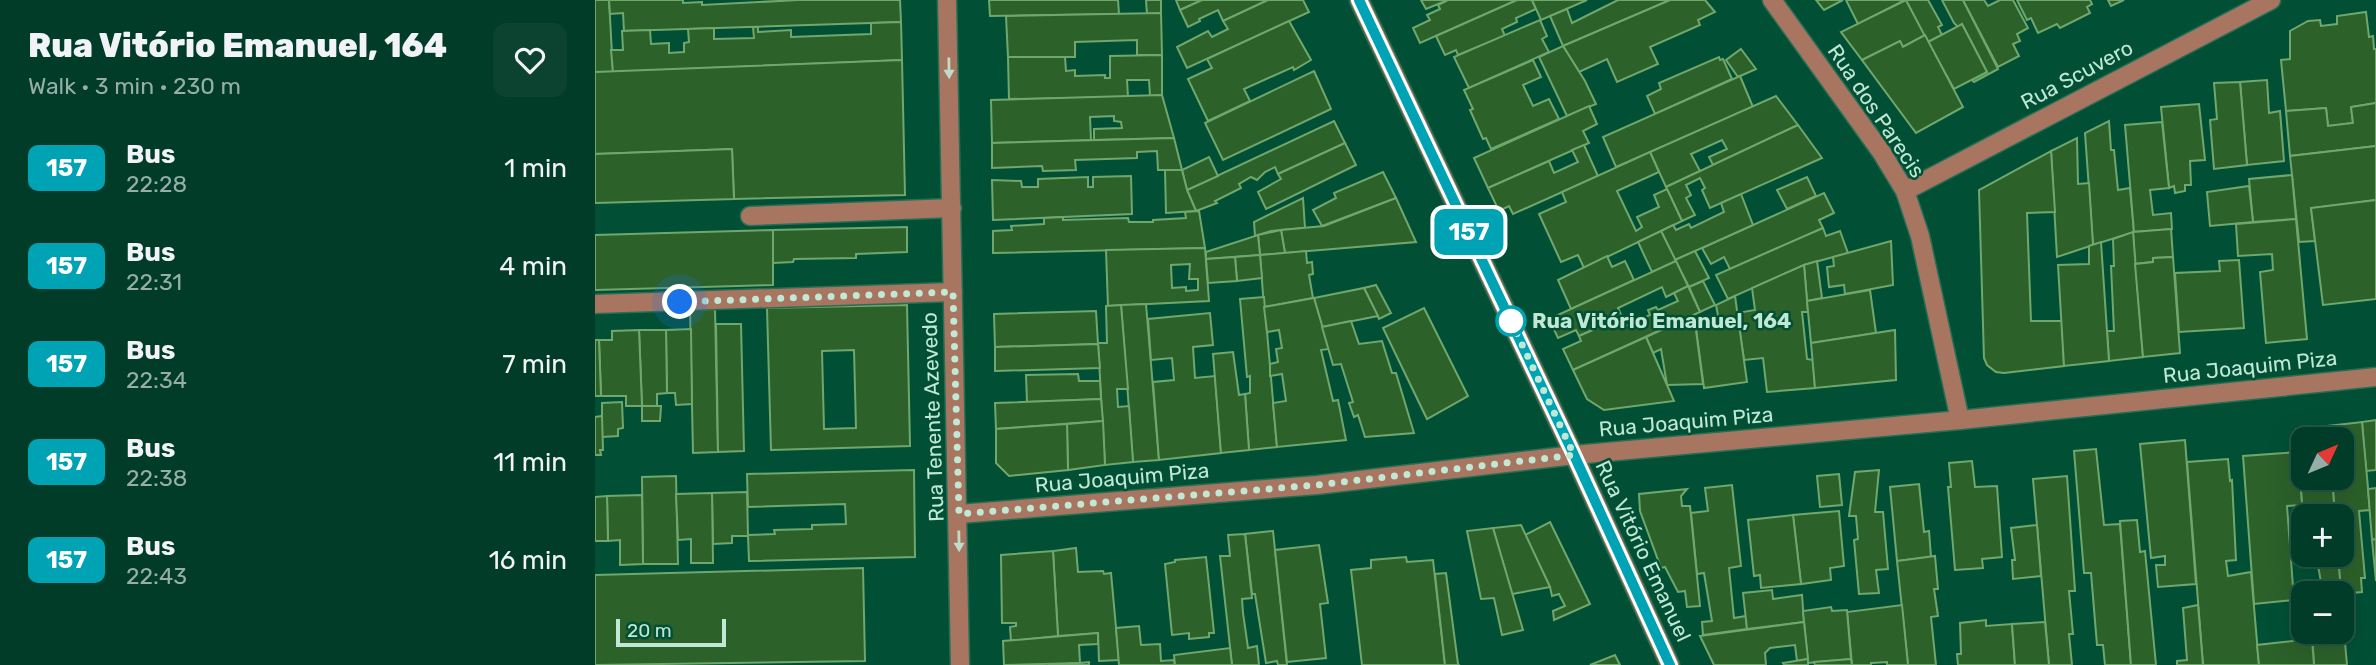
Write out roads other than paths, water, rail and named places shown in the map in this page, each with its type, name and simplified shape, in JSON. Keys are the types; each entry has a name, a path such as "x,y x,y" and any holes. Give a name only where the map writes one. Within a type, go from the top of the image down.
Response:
{"street":[{"name":"Rua Tenente Azevedo","path":"947,0 960,665"},
{"name":"Rua Vitório Emanuel","path":"1359,0 1670,665"},
{"name":"Rua dos Parecis","path":"1772,0 1882,153 1905,191 1920,236 1960,420"},
{"name":"Rua Scuvero","path":"1905,191 2271,0"},
{"path":"750,216 952,208"},
{"path":"595,304 953,292"},
{"name":"Rua Joaquim Piza","path":"959,514 1317,485 1574,455 1960,420 2376,377"}],"place":[{"name":"Rua Vitório Emanuel, 164","path":"1511,321"}]}
